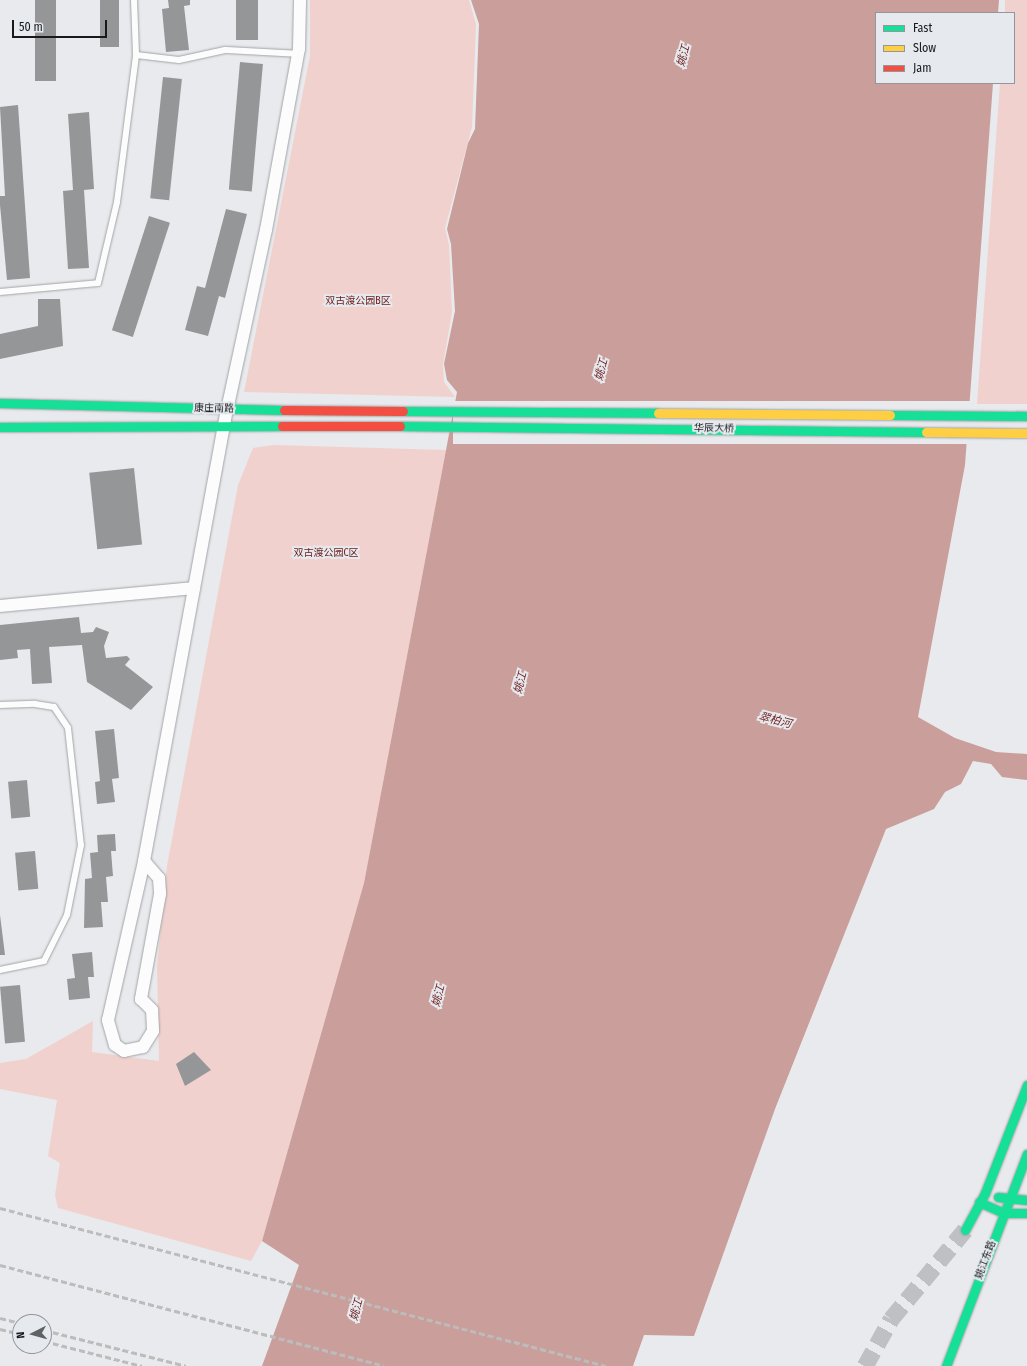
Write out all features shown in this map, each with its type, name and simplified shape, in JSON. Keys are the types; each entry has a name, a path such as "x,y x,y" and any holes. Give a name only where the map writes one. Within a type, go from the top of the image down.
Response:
{"main road":[{"name":"康庄南路","path":"0,404 227,410 428,409"},
{"name":"华辰大桥","path":"428,409 1027,416"},
{"name":"康庄南路","path":"0,427 424,426"},
{"name":"华辰大桥","path":"424,426 1027,433"},
{"path":"965,1230 985,1193 1027,1085"},
{"name":"姚江东路","path":"946,1366 1008,1200 1027,1154"},
{"path":"985,1193 1008,1200 1027,1200"},
{"path":"980,1202 1004,1213 1027,1213"}],"street":[{"path":"144,861 158,878 160,894 141,999 152,1010 153,1031 143,1047 124,1051 115,1045 108,1020 144,861 227,410 266,230 298,54 300,0"},
{"path":"0,606 194,588"}],"lane":[{"path":"0,292 98,284 117,202 136,55 134,0"},
{"path":"136,55 179,60 225,50 298,54"},
{"path":"0,705 35,704 54,707 68,728 81,846 67,915 44,961 0,970"}],"green space":[{"name":"双古渡公园B区","path":"310,0 469,0 476,24 472,127 445,228 449,245 452,312 443,365 444,382 455,397 244,392 310,56"},
{"path":"1005,0 1027,0 1027,404 977,404 1000,84 1015,84 1015,12 1005,12"},
{"name":"双古渡公园C区","path":"274,445 446,450 364,883 262,1241 251,1261 58,1208 55,1195 60,1163 48,1156 57,1100 0,1089 0,1063 26,1059 93,1021 92,1052 159,1061 157,966 167,866 238,485 253,448"}],"water":[{"path":"471,0 999,0 998,12 875,12 875,84 993,84 965,465 918,717 955,738 996,752 1027,754 1027,780 1002,777 991,764 973,761 961,784 945,792 934,809 886,829 775,1109 694,1336 644,1335 633,1366 262,1366 299,1265 262,1241 364,883 457,392 447,380 444,364 455,311 451,244 447,229 468,143 475,129 479,24"}],"pier":[{"path":"453,401 971,401 971,444 453,444"}],"building":[{"path":"35,0 56,0 56,81 35,81"},
{"path":"100,0 119,0 119,47 100,47"},
{"path":"168,0 190,0 190,5 184,6 189,50 166,52 162,9 169,8"},
{"path":"236,0 258,0 258,40 236,40"},
{"path":"240,62 263,64 252,192 229,190"},
{"path":"163,77 182,79 169,200 150,198"},
{"path":"18,105 30,278 7,280 0,205 0,196 5,196 0,107"},
{"path":"89,112 94,189 84,190 89,268 68,269 63,191 73,190 68,114"},
{"path":"226,209 247,214 225,298 219,296 208,336 185,330 197,286 205,288"},
{"path":"149,216 170,223 133,337 112,330"},
{"path":"38,299 60,299 63,346 0,359 0,334 38,326"},
{"path":"134,468 142,545 97,549 89,473"},
{"path":"79,617 81,633 93,632 96,627 109,632 104,646 106,658 127,656 130,659 125,665 153,687 131,710 87,682 82,645 49,647 52,683 32,684 30,649 17,650 18,658 0,660 0,625"},
{"path":"114,729 119,778 112,779 115,802 97,804 95,782 100,781 95,731"},
{"path":"27,780 30,817 11,819 8,782"},
{"path":"115,834 116,851 111,851 113,876 106,877 108,902 101,902 103,927 84,928 85,879 92,878 90,853 98,852 97,835"},
{"path":"35,851 38,889 18,891 15,853"},
{"path":"0,915 5,955 0,955"},
{"path":"92,952 94,977 88,977 90,998 69,1000 67,979 75,978 72,954"},
{"path":"20,985 25,1042 5,1044 0,987"},
{"path":"194,1052 211,1070 185,1086 176,1064"}],"tunnel":[{"path":"865,1366 891,1319 965,1230"}],"railway":[{"path":"0,1208 606,1366"},
{"path":"0,1265 384,1366"},
{"path":"0,1318 12,1321"},
{"path":"0,1329 12,1332"},
{"path":"52,1332 186,1366"},
{"path":"52,1343 142,1366"}],"traffic: fast":[{"path":"0,403 284,410"},
{"path":"403,411 658,413"},
{"path":"890,415 1027,416"},
{"path":"0,427 282,426"},
{"path":"400,426 926,432"},
{"path":"965,1230 985,1193 1027,1085"},
{"path":"946,1366 1027,1154"},
{"path":"998,1197 1027,1200"},
{"path":"979,1202 1004,1213 1027,1213"}],"traffic: slow":[{"path":"658,413 890,415"},
{"path":"926,432 1027,433"}],"traffic: jam":[{"path":"284,410 403,411"},
{"path":"282,426 400,426"}],"water label":[{"name":"姚江","path":"684,56"},
{"name":"姚江","path":"602,370"},
{"name":"姚江","path":"521,683"},
{"name":"翠柏河","path":"775,721"},
{"name":"姚江","path":"439,996"},
{"name":"姚江","path":"357,1310"}]}
